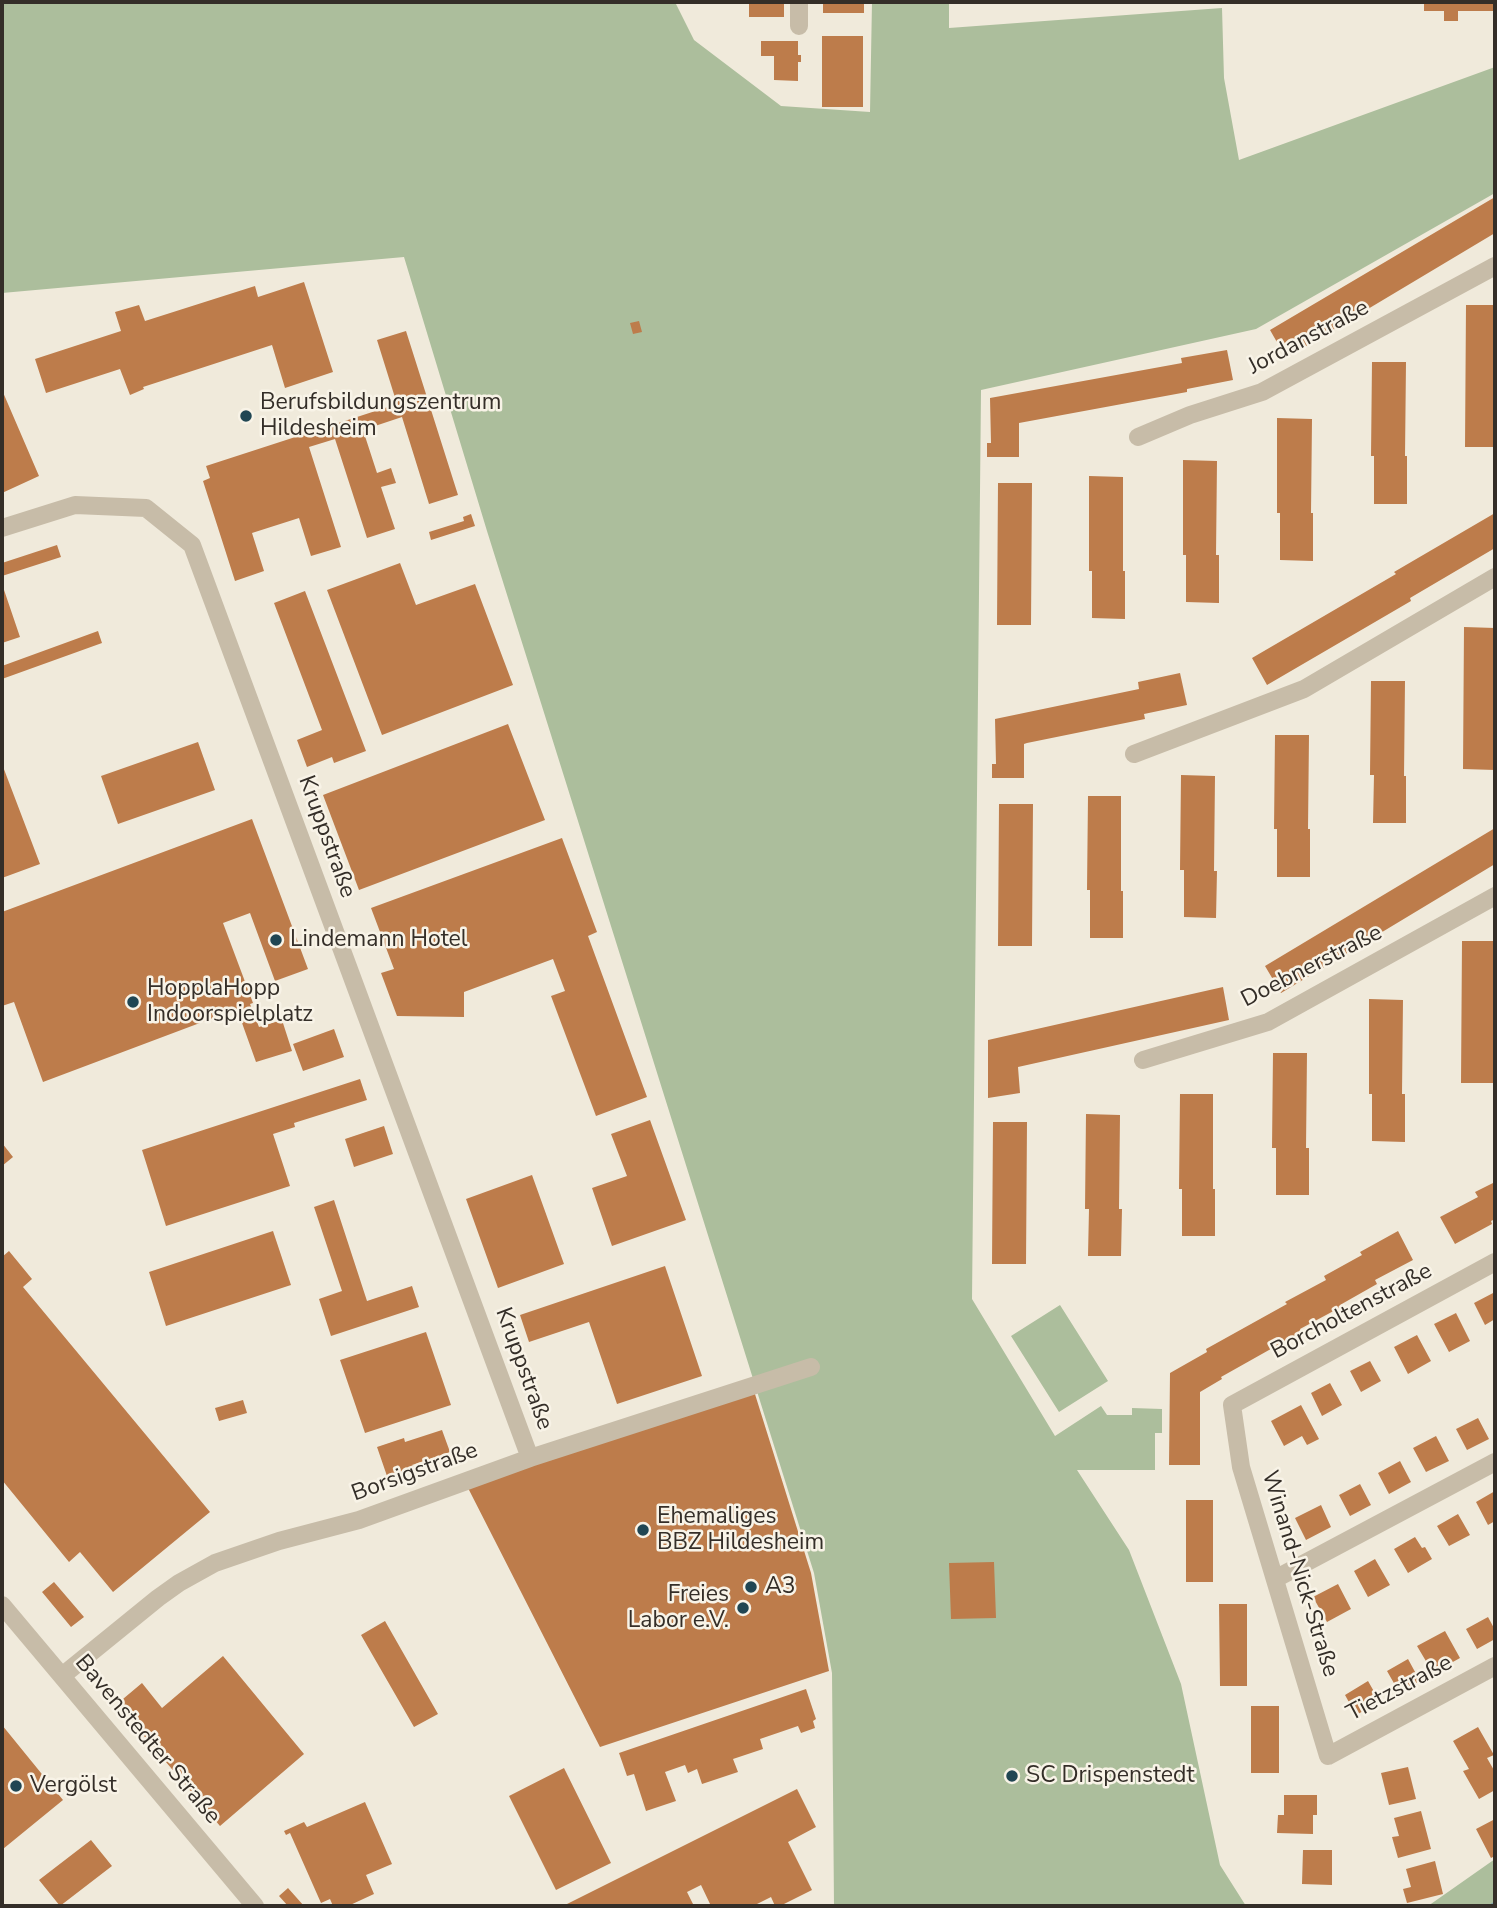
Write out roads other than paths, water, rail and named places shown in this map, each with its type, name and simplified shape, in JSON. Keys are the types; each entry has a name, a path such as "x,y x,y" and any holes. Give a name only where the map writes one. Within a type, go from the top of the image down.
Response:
{"street":[{"path":"799,2 799,26"},
{"name":"Jordanstraße","path":"1138,437 1190,415 1262,392 1495,267"},
{"name":"Kruppstraße","path":"2,528 75,505 146,508 192,545 530,1458"},
{"path":"1134,754 1304,688 1495,577"},
{"name":"Doebnerstraße","path":"1143,1060 1268,1022 1495,896"},
{"name":"Borcholtenstraße","path":"1231,1405 1495,1262"},
{"name":"Borsigstraße","path":"62,1676 158,1598 215,1563 279,1541 359,1520 530,1458 811,1367"},
{"name":"Winand-Nick-Straße","path":"1231,1405 1241,1467 1328,1756"},
{"path":"1275,1579 1495,1462"},
{"name":"Bavenstedter Straße","path":"2,1605 255,1906"},
{"name":"Tietzstraße","path":"1328,1756 1495,1666"}],"place":[{"name":"Berufsbildungszentrum Hildesheim","path":"246,416"},
{"name":"Lindemann Hotel","path":"276,940"},
{"name":"HopplaHopp Indoorspielplatz","path":"133,1002"},
{"name":"Ehemaliges BBZ Hildesheim","path":"643,1530"},
{"name":"A3","path":"751,1587"},
{"name":"Freies Labor e.V.","path":"743,1608"},
{"name":"SC Drispenstedt","path":"1012,1776"},
{"name":"Vergölst","path":"16,1786"}]}
